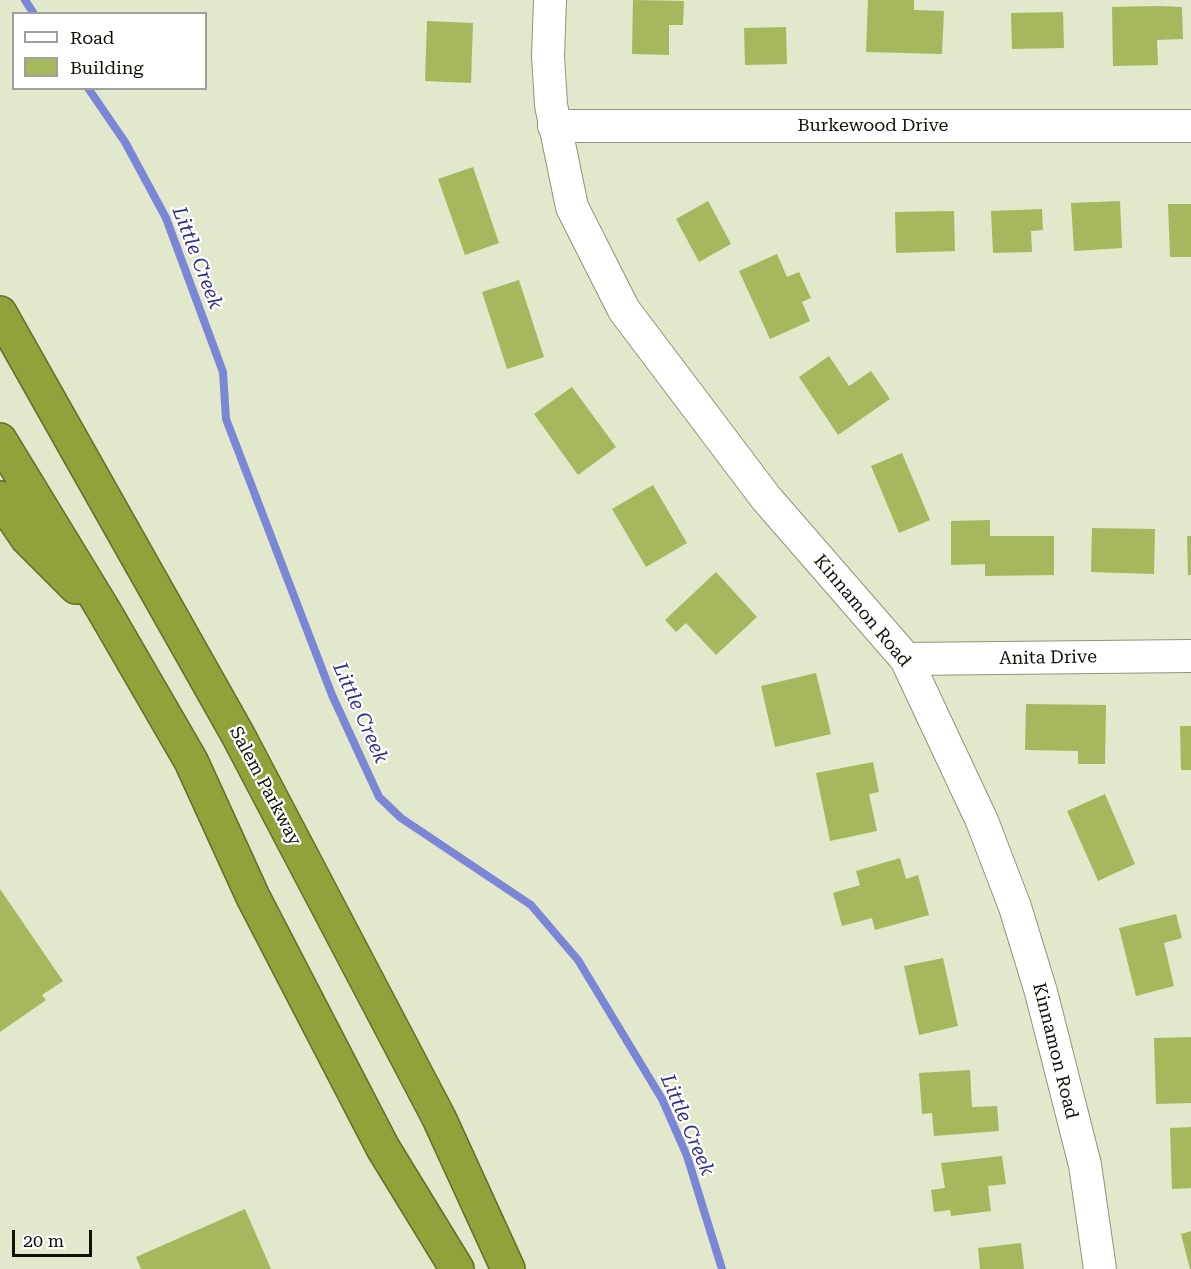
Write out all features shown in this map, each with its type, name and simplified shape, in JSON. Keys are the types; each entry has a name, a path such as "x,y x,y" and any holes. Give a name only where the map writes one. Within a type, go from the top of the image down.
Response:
{"highway":[{"name":"Salem Parkway","path":"0,314 238,735 439,1118 508,1269"},
{"path":"0,440 103,609 191,761 249,888 383,1148 458,1269"},
{"path":"0,498 35,547 60,573 103,609"}],"street":[{"name":"Kinnamon Road","path":"550,0 548,56 554,126 572,207 624,310 766,498 906,659 982,821 1015,907 1041,992 1085,1165 1100,1269"},
{"name":"Burkewood Drive","path":"554,126 1191,126"},
{"name":"Anita Drive","path":"906,659 1191,656"}],"building":[{"path":"633,0 684,1 683,25 669,25 669,55 632,54"},
{"path":"868,0 914,0 914,10 944,11 942,54 866,52"},
{"path":"1112,7 1182,7 1183,39 1157,40 1158,65 1113,66"},
{"path":"1063,12 1064,48 1012,49 1011,13"},
{"path":"427,21 473,23 471,83 425,81"},
{"path":"786,27 787,64 745,65 744,28"},
{"path":"473,167 499,243 465,255 438,179"},
{"path":"708,201 731,244 699,262 676,219"},
{"path":"1120,201 1122,248 1074,251 1071,203"},
{"path":"1168,204 1191,204 1191,257 1170,257"},
{"path":"1042,209 1043,230 1031,231 1032,252 993,253 991,211"},
{"path":"954,211 955,251 896,253 895,212"},
{"path":"777,254 787,277 799,272 811,298 802,302 810,321 770,339 739,271"},
{"path":"519,280 544,357 507,369 482,292"},
{"path":"829,356 849,386 871,371 890,399 838,435 799,377"},
{"path":"572,387 616,447 578,475 534,414"},
{"path":"902,453 930,520 899,533 871,466"},
{"path":"653,485 687,543 646,567 612,509"},
{"path":"990,520 990,536 1054,536 1054,575 985,576 985,564 951,565 951,521"},
{"path":"1092,528 1155,529 1154,574 1091,572"},
{"path":"1187,536 1191,536 1191,575 1188,575"},
{"path":"716,572 757,617 716,655 686,623 676,632 665,620"},
{"path":"816,673 831,734 775,747 761,686"},
{"path":"1026,704 1106,705 1105,764 1078,764 1078,751 1025,750"},
{"path":"1180,726 1191,726 1191,770 1181,770"},
{"path":"873,762 879,792 869,794 877,831 830,841 816,773"},
{"path":"1105,794 1135,864 1098,881 1067,811"},
{"path":"900,858 906,879 918,875 929,915 875,930 872,918 842,926 833,893 860,885 856,871"},
{"path":"0,889 63,981 42,995 46,1000 0,1032"},
{"path":"1176,914 1182,938 1164,943 1174,986 1136,996 1119,928"},
{"path":"943,958 958,1026 919,1035 904,966"},
{"path":"1191,1037 1191,1103 1156,1104 1154,1038"},
{"path":"970,1070 972,1107 997,1106 999,1131 934,1136 932,1113 922,1114 919,1073"},
{"path":"1191,1127 1191,1188 1172,1189 1170,1128"},
{"path":"1002,1156 1006,1184 988,1186 991,1211 951,1216 950,1210 934,1212 931,1190 945,1188 941,1163"},
{"path":"245,1209 271,1269 141,1269 136,1257"},
{"path":"1191,1231 1191,1269 1190,1269 1181,1234"},
{"path":"1021,1243 1024,1269 980,1269 978,1248"}],"waterway":[{"name":"Little Creek","path":"25,0 33,12"},
{"name":"Little Creek","path":"89,90 125,142 166,218 223,372 226,419 332,695 379,797 401,818 531,905 578,960 662,1099 687,1156 722,1269"}]}
